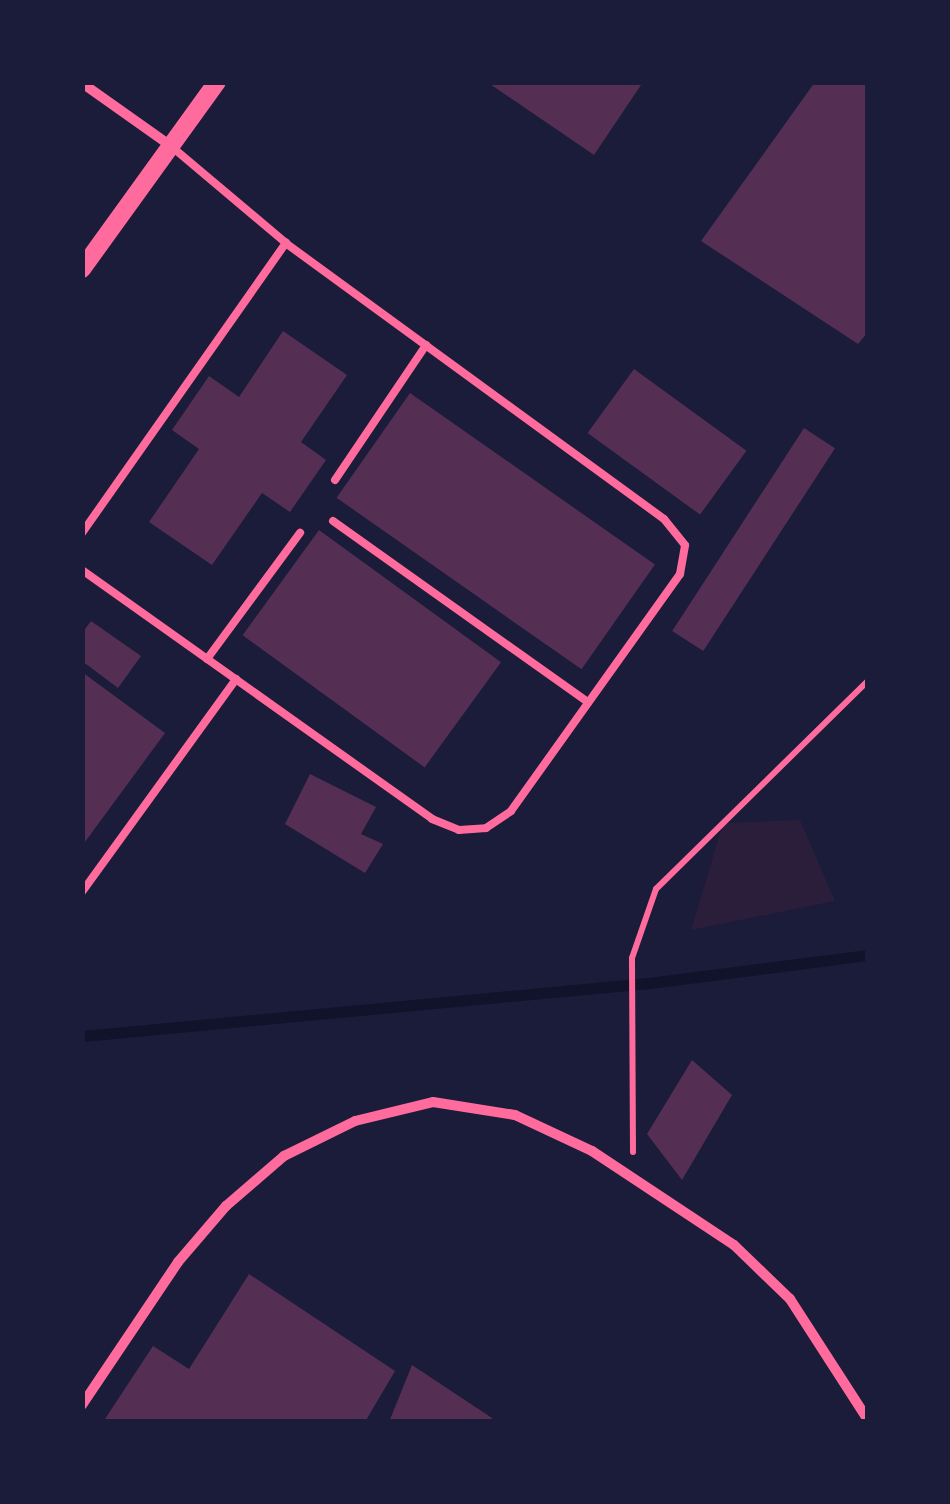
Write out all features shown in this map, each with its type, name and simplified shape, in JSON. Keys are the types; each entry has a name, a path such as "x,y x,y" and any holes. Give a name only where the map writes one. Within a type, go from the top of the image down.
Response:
{"street":[{"path":"82,269 217,82"},
{"path":"82,83 172,147"},
{"path":"82,1405 178,1262 226,1206 284,1156 355,1121 433,1102 515,1115 632,1176 734,1245 790,1299 868,1420"}],"lane":[{"path":"83,570 432,818 459,830 486,828 511,811 680,574 685,545 664,520 286,243 172,147"},
{"path":"82,533 286,243"},
{"path":"335,480 426,345"},
{"path":"334,521 588,702"},
{"path":"207,659 300,533"},
{"path":"82,892 236,679"}],"path":[{"path":"632,1176 632,958 656,889 868,681"}],"shaded area":[{"path":"800,820 835,901 691,930 723,823"}],"building":[{"path":"487,82 643,82 594,155"},
{"path":"815,82 868,82 868,332 858,344 701,241"},
{"path":"283,331 347,375 301,442 326,460 290,512 262,493 212,565 149,522 199,449 172,430 209,376 239,397"},
{"path":"634,369 746,451 700,515 588,433"},
{"path":"410,393 655,564 582,669 337,498"},
{"path":"804,428 835,448 703,651 672,631"},
{"path":"319,530 501,662 425,767 243,635"},
{"path":"91,621 141,656 118,688 82,661 82,633"},
{"path":"82,672 165,733 82,846"},
{"path":"310,774 376,807 361,834 383,844 365,873 285,824"},
{"path":"692,1060 732,1095 682,1180 647,1134"},
{"path":"249,1274 395,1371 365,1422 103,1422 153,1346 189,1369"},
{"path":"412,1365 492,1418 491,1422 389,1422"}],"waterway":[{"path":"82,1036 649,983 868,955"}]}
